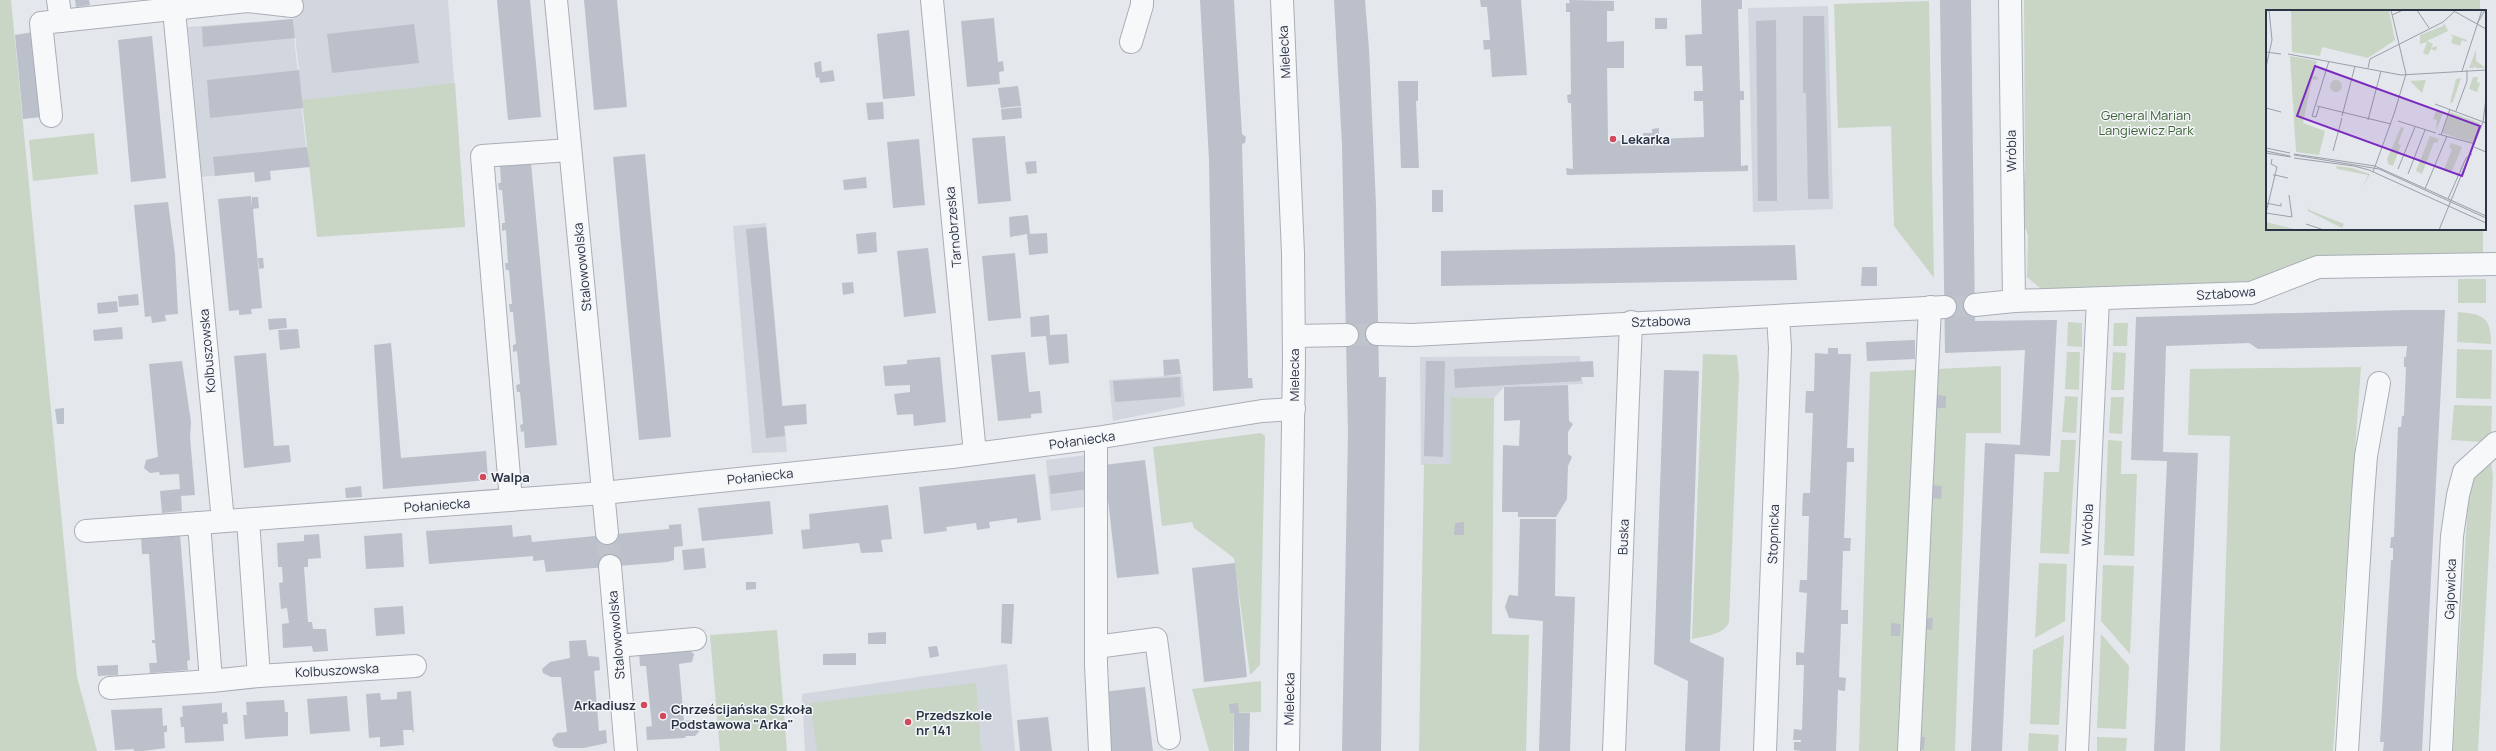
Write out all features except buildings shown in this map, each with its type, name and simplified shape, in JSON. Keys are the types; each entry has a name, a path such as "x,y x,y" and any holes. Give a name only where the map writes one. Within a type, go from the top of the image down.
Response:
{"street":[{"name":"Stalowowolska","path":"556,0 607,534"},
{"name":"Tarnobrzeska","path":"932,0 975,454"},
{"path":"1131,42 1142,5 1142,0"},
{"name":"Mielecka","path":"1282,0 1290,167 1294,336 1288,751"},
{"name":"Wróbla","path":"2010,0 2014,301"},
{"path":"51,116 41,23 60,10 247,1 292,6"},
{"name":"Kolbuszowska","path":"174,4 223,521"},
{"path":"511,500 482,156 570,150"},
{"name":"Sztabowa","path":"1975,305 2014,301 2251,293 2318,267 2496,264"},
{"name":"Wróbla","path":"2077,751 2098,299"},
{"name":"Sztabowa","path":"1377,334 1413,335 1631,322 1778,317 1938,307 1909,751"},
{"name":"Stopnicka","path":"1765,751 1780,348 1778,317"},
{"name":"Buska","path":"1614,751 1631,322"},
{"path":"1294,336 1347,335"},
{"path":"2347,751 2366,456 2379,383"},
{"name":"Połaniecka","path":"223,521 603,493 975,454 1096,438 1262,411 1294,409"},
{"path":"1096,438 1096,647 1100,751"},
{"name":"Gajowicka","path":"2441,751 2452,536 2458,495 2464,472 2496,443"},
{"path":"248,520 259,676"},
{"path":"86,531 223,521"},
{"path":"199,523 211,681"},
{"name":"Stalowowolska","path":"610,566 626,751"},
{"path":"617,646 695,638"},
{"path":"1096,647 1156,639 1169,738"},
{"name":"Kolbuszowska","path":"110,688 259,676 416,666"}],"shaded area":[{"path":"291,0 448,0 465,227 310,167"},
{"path":"1828,6 1833,209 1753,212 1748,8"},
{"path":"292,19 308,166 202,177 188,27"},
{"path":"766,223 787,452 752,453 733,226"},
{"path":"1580,356 1583,384 1504,387 1494,398 1451,397 1451,464 1421,465 1420,357"},
{"path":"1182,375 1185,406 1113,421 1109,380"},
{"path":"1087,455 1093,506 1051,511 1046,460"},
{"name":"Przedszkole nr 141","path":"1007,664 1015,751 805,751 802,694"}],"green space":[{"path":"0,0 11,0 77,677 97,751 0,751"},
{"name":"General Marian Langiewicz Park","path":"2024,0 2480,0 2480,10 2266,10 2266,230 2483,230 2483,258 2256,283 2049,292 2040,288 2027,277 2028,235 2021,216 2025,170"},
{"path":"1929,1 1934,278 1894,226 1891,126 1838,128 1834,4"},
{"path":"455,83 465,227 317,237 302,100"},
{"path":"94,133 98,174 33,181 29,140"},
{"path":"2458,279 2486,279 2486,303 2458,303"},
{"path":"2458,312 2474,314 2484,319 2491,335 2491,344 2457,342"},
{"path":"2068,322 2082,323 2082,347 2067,346"},
{"path":"2114,323 2128,323 2127,346 2113,346"},
{"path":"2457,349 2492,350 2491,399 2456,398"},
{"path":"2067,352 2080,352 2079,390 2065,389"},
{"path":"2113,352 2126,353 2124,390 2111,390"},
{"path":"1703,354 1737,355 1739,376 1729,622 1723,630 1719,632 1692,639"},
{"path":"2001,366 2001,433 1966,433 1955,751 1859,751 1870,372"},
{"path":"2361,367 2333,751 2220,751 2230,436 2188,435 2190,369"},
{"path":"2065,396 2078,397 2076,433 2062,432"},
{"path":"1451,397 1494,398 1492,634 1529,635 1526,751 1419,751 1424,464 1451,464"},
{"path":"2111,397 2124,397 2122,434 2109,433"},
{"path":"2454,405 2492,406 2491,434 2482,442 2451,440"},
{"path":"1261,433 1265,436 1260,665 1250,675 1234,558 1194,528 1192,522 1162,526 1153,447"},
{"path":"2061,440 2076,440 2069,554 2040,553 2044,472 2059,472"},
{"path":"2108,440 2122,441 2121,474 2137,474 2134,556 2104,555"},
{"path":"2491,461 2493,477 2478,751 2453,751 2469,483"},
{"path":"2039,563 2067,564 2065,621 2035,638"},
{"path":"2103,565 2134,566 2130,654 2101,621"},
{"path":"777,630 787,751 720,751 710,635"},
{"path":"2101,634 2129,666 2126,729 2097,728"},
{"path":"2064,635 2059,725 2030,724 2033,650"},
{"path":"1261,681 1261,712 1234,713 1233,751 1209,751 1192,689"},
{"name":"Przedszkole nr 141","path":"976,683 981,751 817,751 810,703"},
{"path":"2029,733 2059,735 2058,751 2028,751"},
{"path":"2097,737 2127,738 2126,751 2097,751"}],"tunnel":[{"path":"1945,307 1975,305"},
{"path":"1347,335 1377,334"},
{"path":"607,533 610,566"}],"place":[{"name":"Lekarka","path":"1613,139"},
{"name":"Walpa","path":"483,477"},
{"name":"Arkadiusz","path":"644,705"},
{"name":"Chrześcijańska Szkoła Podstawowa \"Arka\"","path":"663,716"},
{"name":"Przedszkole nr 141","path":"908,722"}]}
